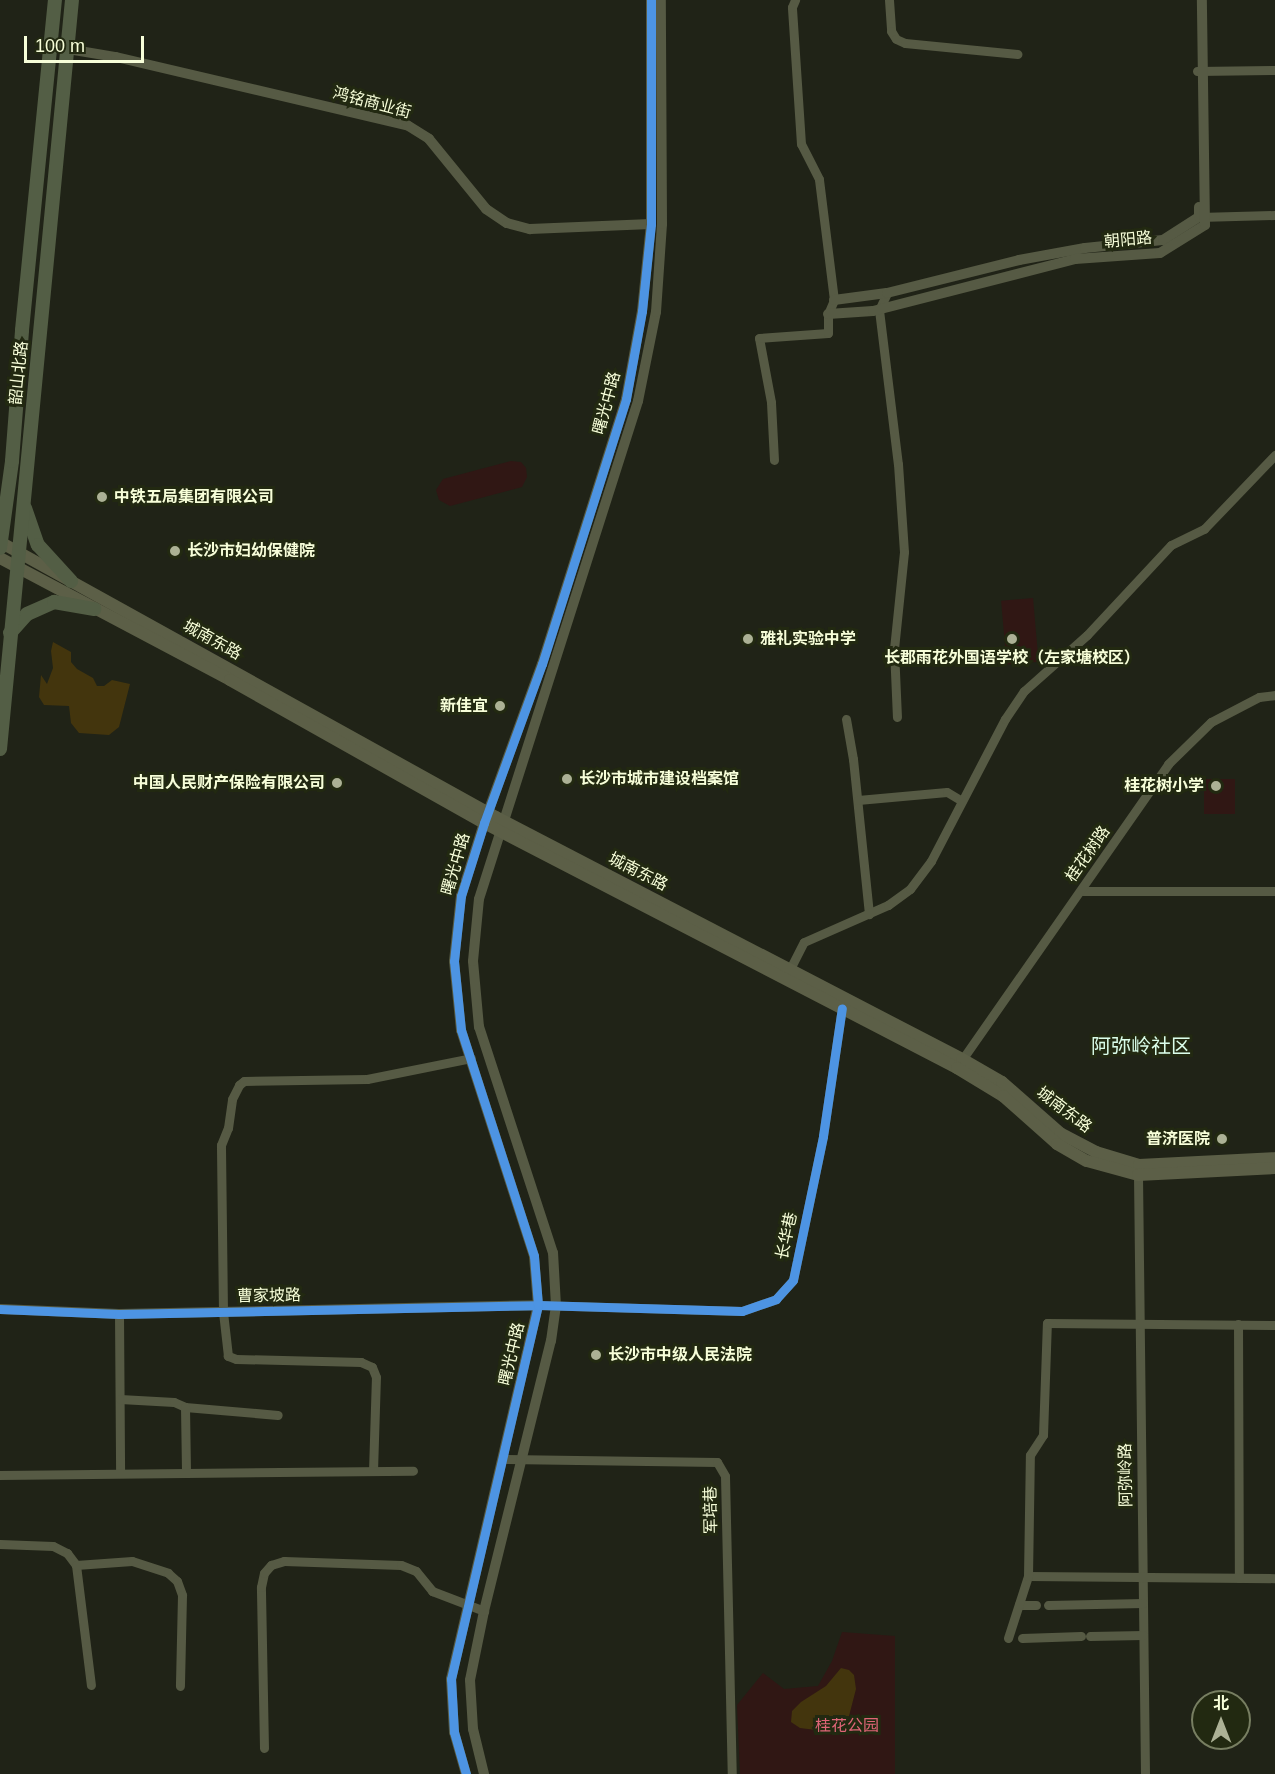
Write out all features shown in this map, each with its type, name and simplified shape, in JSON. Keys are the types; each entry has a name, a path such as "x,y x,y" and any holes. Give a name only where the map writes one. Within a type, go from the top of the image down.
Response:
{"main road":[{"name":"韶山北路","path":"0,548 12,460 55,0"},
{"name":"韶山北路","path":"0,749 72,0"},
{"path":"0,485 12,460"},
{"path":"23,502 38,545 71,581"},
{"name":"城南东路","path":"0,542 502,826 842,1008 960,1063 1011,1102 1068,1151 1097,1165 1138,1175 1275,1168"},
{"name":"城南东路","path":"0,558 486,817"},
{"path":"10,633 27,614 54,603 94,609"},
{"name":"城南东路","path":"502,826 790,969 1012,1090 1073,1141 1112,1158 1139,1165 1275,1158"}],"street":[{"name":"曙光中路","path":"466,1774 454,1732 451,1679 466,1605 538,1305 534,1256 461,1030 454,961 461,896 486,817 542,664 626,399 642,311 651,224 651,0"},
{"name":"曙光中路","path":"484,1774 473,1729 470,1680 484,1611 551,1341 556,1306 553,1253 479,1027 473,961 479,899 555,670 638,401 656,312 662,224 661,0"},
{"path":"774,460 771,402 759,338 828,333 828,314 834,300 819,180 801,144 792,7 795,0"},
{"path":"890,0 891,31 896,39 905,43 1017,54"},
{"path":"1196,0 1200,71"},
{"path":"1202,0 1200,71 1202,217 1275,215"},
{"name":"鸿铭商业街","path":"50,46 407,125 429,139 486,209 507,223 530,229 651,224"},
{"path":"1200,71 1275,70"},
{"name":"朝阳路","path":"828,314 879,310 1075,259 1160,253 1205,225 1202,217 1163,240 1074,250 887,293 834,300"},
{"path":"887,293 879,310 898,464 904,552 894,649 897,717"},
{"path":"790,969 804,942 888,905 910,889 931,861 1005,719 1024,691 1087,635 1171,545 1204,529 1275,455"},
{"name":"桂花树路","path":"960,1063 1168,764 1211,723 1259,697 1275,695"},
{"path":"846,719 858,800 868,914"},
{"path":"858,800 947,792 962,801"},
{"path":"1081,891 1275,891"},
{"name":"长华巷","path":"538,1305 742,1311 776,1299 793,1280 823,1136 842,1008"},
{"path":"373,1471 376,1377 372,1367 361,1362 236,1359 228,1356 223,1312 221,1146 228,1128 232,1099 239,1085 255,1079 367,1079 471,1058"},
{"name":"阿弥岭路","path":"1138,1175 1145,1774"},
{"name":"曹家坡路","path":"0,1309 119,1314 538,1305"},
{"path":"119,1314 120,1473"},
{"path":"1008,1638 1028,1576 1030,1455 1043,1435 1047,1323 1275,1325"},
{"path":"1239,1324 1239,1578"},
{"path":"120,1399 174,1402 185,1407 278,1415"},
{"path":"185,1407 186,1472"},
{"name":"军培巷","path":"502,1459 717,1462 725,1476 732,1774"},
{"path":"0,1475 413,1471"},
{"path":"0,1544 53,1546 67,1552 76,1565 91,1685"},
{"path":"76,1565 132,1561 168,1573 177,1581 182,1595 180,1686"},
{"path":"264,1748 261,1587 264,1573 272,1565 284,1561 400,1565 416,1571 432,1591 484,1611"},
{"path":"1028,1576 1275,1578"},
{"path":"1048,1605 1143,1603"},
{"path":"1019,1605 1036,1605"},
{"path":"1022,1638 1143,1635"}],"green space":[{"path":"511,461 521,462 526,468 527,477 522,487 450,506 439,500 436,490 443,479"},
{"path":"1033,598 1039,662 1007,665 1001,601"},
{"path":"1204,779 1235,779 1235,814 1204,814"},
{"name":"桂花公园","path":"842,1632 895,1636 895,1774 740,1774 737,1705 763,1673 784,1689 818,1686 832,1661"}],"shaded area":[{"path":"53,642 71,652 71,662 77,669 93,678 97,686 104,686 112,680 130,684 119,727 109,735 79,733 71,723 69,706 44,705 39,697 41,675 47,684 53,668 51,651"},
{"path":"841,1668 849,1670 854,1675 856,1689 849,1716 837,1725 816,1730 800,1728 791,1722 792,1711 801,1702 826,1686"}],"cycle path":[{"path":"466,1774 454,1732 451,1679 538,1305 534,1256 461,1030 454,961 461,896 484,823 542,664 626,399 642,311 651,224 651,0"},
{"path":"0,1309 119,1314 538,1305 742,1311 776,1299 793,1280 823,1136 842,1008"}],"place":[{"name":"中铁五局集团有限公司","path":"102,497"},
{"name":"长沙市妇幼保健院","path":"175,551"},
{"name":"雅礼实验中学","path":"748,639"},
{"name":"长郡雨花外国语学校（左家塘校区）","path":"1012,639"},
{"name":"新佳宜","path":"500,706"},
{"name":"长沙市城市建设档案馆","path":"567,779"},
{"name":"中国人民财产保险有限公司","path":"337,783"},
{"name":"桂花树小学","path":"1216,786"},
{"name":"普济医院","path":"1222,1139"},
{"name":"长沙市中级人民法院","path":"596,1355"}],"district":[{"name":"阿弥岭社区","path":"1141,1046"}]}
